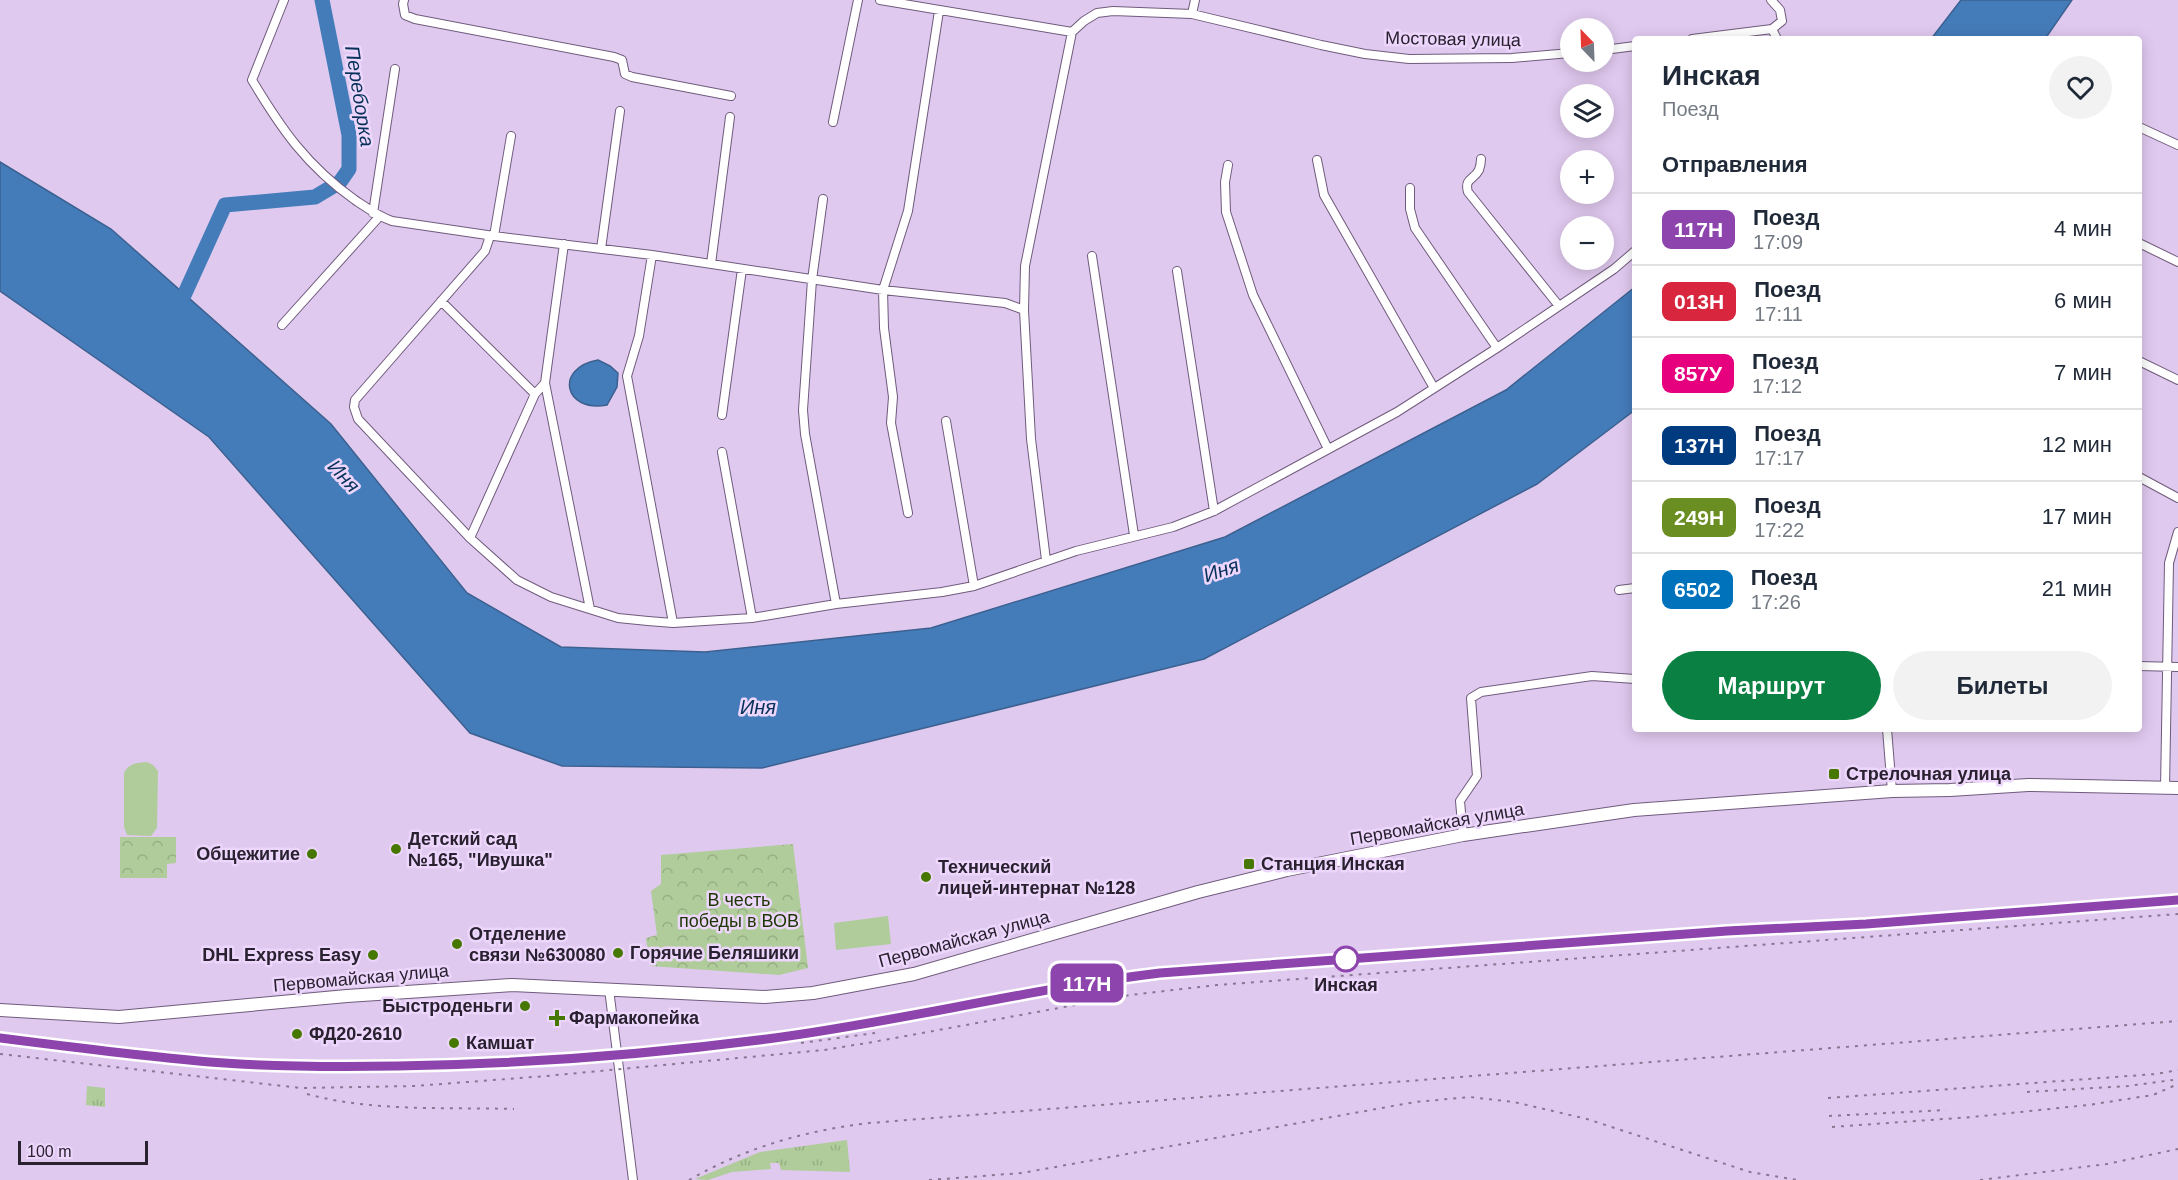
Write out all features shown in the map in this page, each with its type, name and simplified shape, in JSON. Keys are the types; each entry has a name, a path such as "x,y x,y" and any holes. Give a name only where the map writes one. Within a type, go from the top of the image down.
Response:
{"main road":[{"name":"Первомайская улица","path":"0,1010 119,1017 446,989 522,985 765,997 813,993 914,974 1198,892 1287,870 1463,835 1634,810 1892,791 2028,785 2178,788"}],"street":[{"path":"284,0 252,80 289,137 309,161 340,189 376,215 392,221 492,236 652,255 883,290 1005,303 1024,310"},
{"path":"404,0 405,15 415,19 614,57 622,60 625,74 632,77 731,96"},
{"path":"833,122 858,0"},
{"path":"880,0 1072,32 1025,266 1024,310 1031,439 1046,560"},
{"path":"1192,14 1195,0"},
{"path":"1714,36 1772,28 1782,21 1780,10 1771,0"},
{"path":"908,513 891,423 893,397 884,328 883,290 908,211 939,11"},
{"name":"Мостовая улица","path":"1072,32 1097,13 1113,11 1192,14 1365,54 1398,57 1512,58 1560,55"},
{"path":"1772,28 1776,36"},
{"path":"1614,49 1632,46"},
{"path":"282,325 376,215 395,69"},
{"path":"601,249 620,111"},
{"path":"711,264 730,117"},
{"path":"2142,132 2178,145"},
{"path":"511,136 492,236 485,251 355,400 354,407 358,420 470,538 517,580 551,597 618,618 673,623 752,618 836,604 942,592 974,586 1046,560 1134,535 1173,527 1214,510 1397,412 1497,348 1614,269 1632,254"},
{"path":"1481,159 1479,170 1466,185 1468,192 1559,306"},
{"path":"1317,160 1324,195 1434,388"},
{"path":"1228,165 1225,182 1226,212 1253,295 1328,449"},
{"path":"1410,188 1410,209 1415,228 1497,348"},
{"path":"823,199 812,280 803,410 805,434 836,604"},
{"path":"564,244 545,383 590,609"},
{"path":"2142,244 2178,262"},
{"path":"652,255 639,336 627,376 673,623"},
{"path":"1092,256 1134,535"},
{"path":"722,415 742,269"},
{"path":"1177,271 1214,510"},
{"path":"441,301 535,394"},
{"path":"2142,362 2178,380"},
{"path":"470,538 535,394 545,383"},
{"path":"946,421 974,586"},
{"path":"722,452 752,618"},
{"path":"2142,479 2178,498"},
{"path":"2165,788 2169,562 2178,532"},
{"path":"1619,590 1632,588"},
{"path":"2142,666 2178,667"},
{"path":"1463,835 1460,801 1477,776 1471,698 1481,692 1592,676 1632,679"},
{"path":"1887,732 1892,791"},
{"path":"609,989 633,1180"}],"green space":[{"path":"147,762 158,771 157,828 151,836 127,835 124,827 124,773 131,765"},
{"path":"120,837 176,837 176,863 167,864 167,878 120,878"},
{"name":"В честь победы в ВОВ","path":"793,844 808,968 779,975 650,966 646,938 657,935 651,891 661,884 661,855"},
{"path":"888,916 891,944 836,950 834,923"},
{"path":"87,1086 105,1088 105,1107 86,1105"},
{"path":"847,1140 850,1172 781,1170 779,1163 770,1163 771,1169 732,1172 708,1180 695,1179 760,1152"}],"water":[{"path":"1961,0 2072,0 2047,36 1933,36"},
{"name":"Иня","path":"0,162 111,229 331,424 467,593 561,647 705,652 931,628 1225,537 1506,390 1632,289 1632,412 1537,484 1204,659 762,768 562,766 470,733 209,437 0,291"},
{"path":"598,360 618,373 617,387 607,405 592,406 581,402 574,396 570,388 570,380 575,372 584,365"}],"waterway":[{"name":"Переборка","path":"176,313 225,205 315,197 340,182 349,169 349,135 322,0"}],"railway":[{"path":"0,1038 211,1062 281,1065 420,1065 559,1060 698,1048 767,1039 1160,973 2178,900"},
{"path":"0,1054 301,1088 415,1086 824,1050 1130,995 1217,985 2178,914"},
{"path":"689,1180 732,1158 776,1142 845,1126 869,1123 2178,1021"},
{"path":"801,1043 875,1033"},
{"path":"1828,1098 2156,1074 2178,1070"},
{"path":"2027,1092 2128,1086 2173,1080"},
{"path":"1832,1127 1972,1117 2088,1105 2153,1095 2178,1084"},
{"path":"307,1094 332,1100 384,1106 514,1109"},
{"path":"929,1180 1022,1173 1415,1102 1470,1097 1514,1102 1587,1119 1750,1172 1798,1180"},
{"path":"1829,1116 1946,1110"},
{"path":"1980,1180 2107,1164 2178,1149"}],"train":[{"name":"117Н","path":"0,1038 242,1064 362,1066 544,1062 766,1039 836,1029 1033,992 1160,973 2178,900"}],"place":[{"name":"Стрелочная улица","path":"1834,774"},
{"name":"Детский сад №165, \"Ивушка\"","path":"396,849"},
{"name":"Общежитие","path":"312,854"},
{"name":"Станция Инская","path":"1249,864"},
{"name":"Технический лицей-интернат №128","path":"926,877"},
{"name":"Отделение связи №630080","path":"457,944"},
{"name":"Горячие Беляшики","path":"618,953"},
{"name":"DHL Express Easy","path":"373,955"},
{"name":"Инская","path":"1346,959"},
{"name":"Быстроденьги","path":"525,1006"},
{"name":"Фармакопейка","path":"557,1018"},
{"name":"ФД20-2610","path":"297,1034"},
{"name":"Камшат","path":"454,1043"}]}
